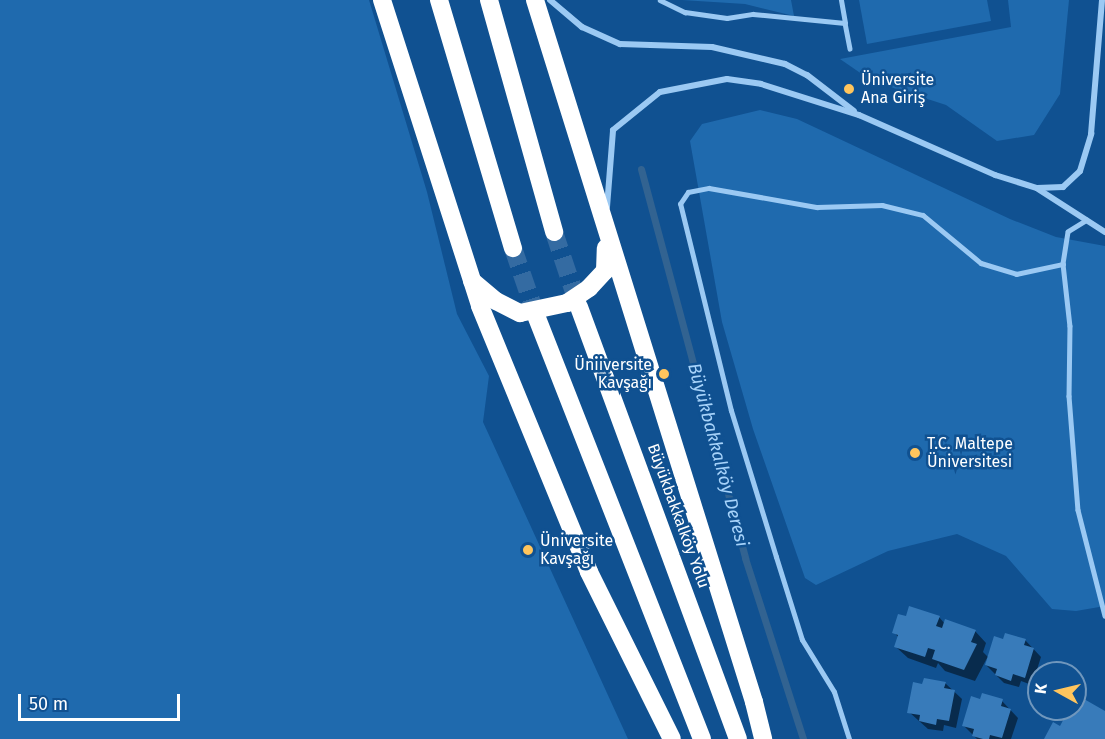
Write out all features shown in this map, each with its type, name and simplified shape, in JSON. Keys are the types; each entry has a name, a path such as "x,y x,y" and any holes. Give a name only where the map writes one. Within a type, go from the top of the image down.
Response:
{"highway":[{"path":"440,0 513,248"},
{"path":"489,0 554,232"},
{"path":"535,0 606,237 747,679 763,739"},
{"path":"384,2 472,280 589,572 672,739"},
{"path":"472,280 496,301 520,313 567,303 589,288 605,271 606,237"},
{"name":"Büyükbakkalköy Yolu","path":"579,307 738,739"},
{"path":"537,318 702,739"}],"street":[{"path":"550,0 582,27 620,44 712,48 785,64 807,75 859,115"},
{"path":"1037,188 1063,187 1080,171 1091,134 1102,0"},
{"path":"606,237 613,130 660,92 727,79 761,84 859,115 995,175 1037,188 1105,232"}],"lane":[{"path":"660,0 685,12 727,18 753,14 845,23"},
{"path":"841,0 850,49"},
{"path":"849,739 834,692 802,640 728,400 680,204 688,192 709,188 816,207 882,205 923,215 981,264 1016,274 1063,264"},
{"path":"1087,220 1068,232 1063,264 1070,326 1069,396 1078,510 1105,616"}],"shaded area":[{"path":"0,0 369,0 427,192 457,314 489,376 483,422 628,739 0,739"},
{"path":"682,0 791,0 794,16 745,4"},
{"path":"859,0 987,0 991,21 867,44"},
{"path":"1008,0 1069,0 1060,94 1034,135 997,141 946,105 872,81 840,59 1011,27"},
{"path":"760,110 797,119 1010,219 1056,237 1105,246 1105,606 1076,611 1052,609 1006,556 957,534 888,551 816,585 805,578 753,429 722,322 690,141 702,124"}],"building":[{"path":"909,606 940,616 936,626 942,628 945,619 976,630 971,642 977,644 964,670 932,659 935,650 928,648 925,657 894,647 898,635 892,633 898,614 906,616"},
{"path":"1005,633 1026,639 1024,645 1034,648 1030,661 1027,661 1025,678 1013,674 1011,681 995,675 997,669 985,665 994,636 1003,639"},
{"path":"924,678 946,682 944,688 955,690 949,721 937,719 936,725 919,721 920,715 907,713 913,682 922,684"},
{"path":"982,693 1003,699 1001,706 1011,709 1002,738 990,735 989,739 983,739 972,736 974,729 962,726 971,696 980,699"},
{"path":"1087,701 1105,711 1105,739 1044,739 1053,722 1060,726 1063,721 1087,721"}],"waterway":[{"name":"Büyükbakkalköy Deresi","path":"641,169 745,558 803,739"}],"tunnel":[{"path":"554,232 579,307"},
{"path":"513,248 537,318"}],"place":[{"name":"Üniversite Ana Giriş","path":"849,89"},
{"name":"Üniiversite Kavşağı","path":"664,374"},
{"name":"T.C. Maltepe Üniversitesi","path":"915,453"},
{"name":"Üniversite Kavşağı","path":"528,550"}]}
